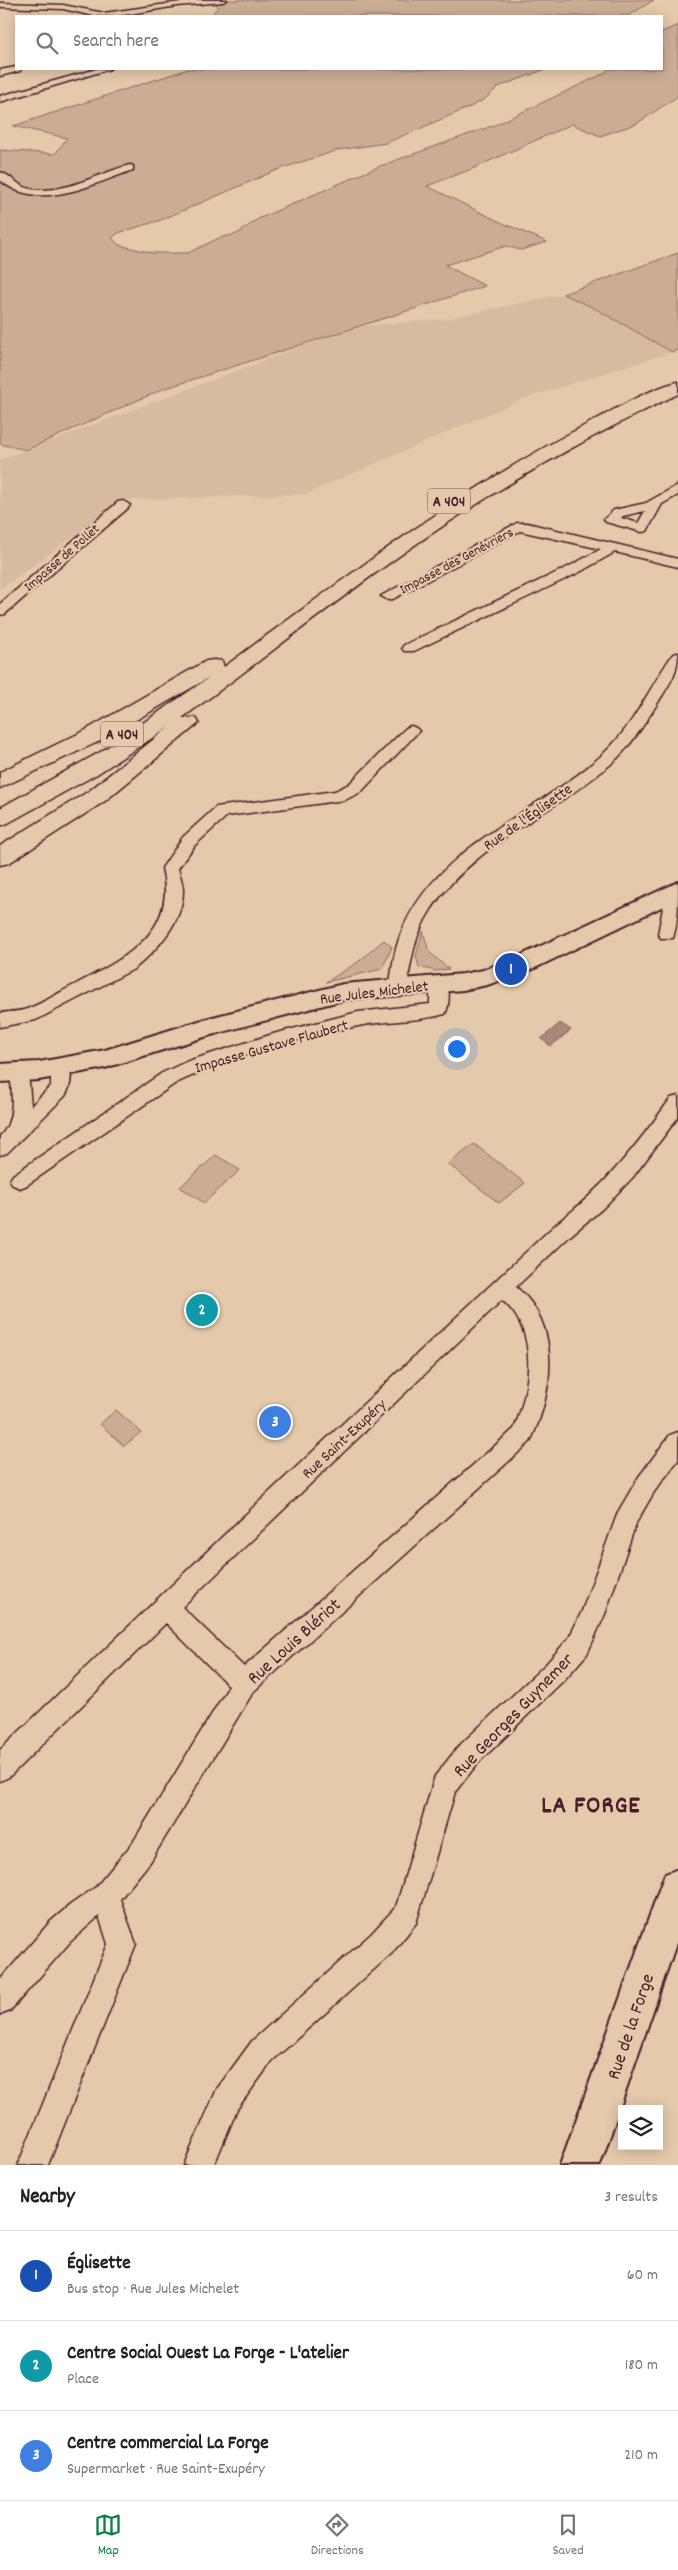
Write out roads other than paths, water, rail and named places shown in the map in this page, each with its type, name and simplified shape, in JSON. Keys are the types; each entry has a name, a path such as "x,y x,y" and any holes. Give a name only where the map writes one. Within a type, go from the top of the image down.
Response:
{"highway":[{"name":"A 404","path":"0,804 134,726 360,561 467,490 566,432 678,377"},
{"name":"A 404","path":"0,818 76,776 152,728 377,563 451,512 580,436 678,387"},
{"path":"0,857 97,796 150,755 377,563"},
{"path":"0,781 92,736 237,652"}],"main road":[{"name":"Rue Jules Michelet","path":"10,1072 60,1068 105,1059 209,1027 310,999 343,992 473,980 511,969 676,891"},
{"name":"Rue de la Forge","path":"580,2165 678,1887"}],"street":[{"path":"110,15 223,0"},
{"path":"122,3 144,15"},
{"path":"0,5 64,7 100,15"},
{"path":"0,73 15,69"},
{"path":"0,99 102,70"},
{"path":"0,175 20,190 43,194 130,168"},
{"path":"656,503 678,489"},
{"name":"Impasse de Pollet","path":"0,611 123,505"},
{"name":"Impasse des Genévriers","path":"388,596 517,527 527,527 678,563"},
{"path":"409,648 573,570 613,548"},
{"name":"Rue de l'Églisette","path":"398,986 401,958 410,931 418,913 434,891 453,870 511,826 607,759 622,745 678,658"},
{"path":"0,1020 30,1015 128,965 139,957 166,922 176,893 170,868 189,841 222,811 339,796 355,788 411,731"},
{"path":"667,934 676,891"},
{"name":"Impasse Gustave Flaubert","path":"20,1180 169,1078 195,1066 273,1041 358,1019 439,1009 439,983"},
{"path":"5,1142 44,1107 58,1091 61,1086 60,1068"},
{"path":"5,1142 22,1114 23,1098 10,1072"},
{"name":"Rue Saint-Exupéry","path":"0,1768 166,1607 502,1288 614,1186 633,1165 678,1103"},
{"name":"Rue Louis Blériot","path":"0,2001 60,1932 79,1914 105,1896 141,1853 244,1684 522,1435 531,1417 538,1389 539,1363 536,1336 530,1318 502,1288"},
{"name":"Rue Georges Guynemer","path":"199,2165 227,2099 262,2052 381,1944 407,1914 444,1786 468,1755 565,1662 578,1646 593,1614 626,1519 646,1485 678,1442"},
{"path":"166,1607 244,1684"},
{"path":"32,2165 122,1944 105,1896"}],"place":[{"name":"Églisette","path":"511,969"},
{"name":"Centre Social Ouest La Forge - L'atelier","path":"202,1310"},
{"name":"Centre commercial La Forge","path":"275,1422"}],"district":[{"name":"LA FORGE","path":"591,1803"}]}
